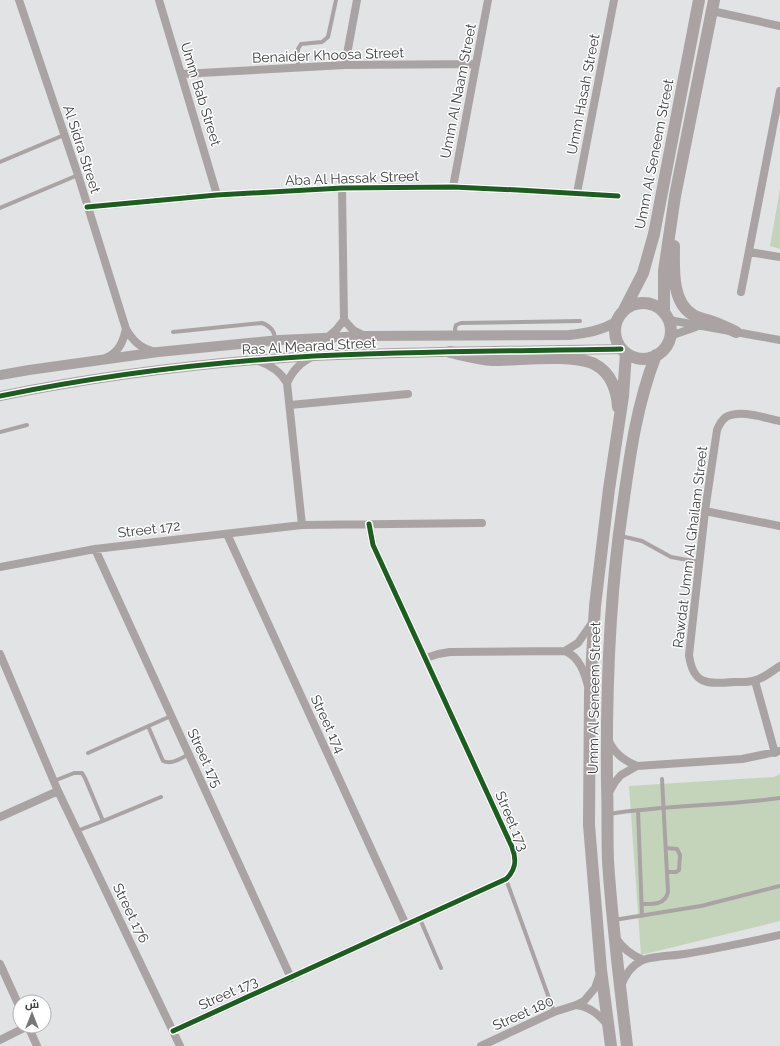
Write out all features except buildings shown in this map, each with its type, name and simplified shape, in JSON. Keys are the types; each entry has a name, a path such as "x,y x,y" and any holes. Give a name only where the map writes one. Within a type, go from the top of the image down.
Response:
{"main road":[{"name":"Umm Al Seneem Street","path":"625,308 643,273 654,234 699,0"},
{"name":"Umm Al Seneem Street","path":"666,316 664,271 675,196 713,6"},
{"path":"675,196 674,273 678,294 682,303 692,314 736,332"},
{"path":"642,302 654,305 666,316 671,328 670,336 665,347 656,355 641,359 633,357 623,351 615,336 616,322 625,308 642,302"},
{"name":"Umm Al Seneem Street","path":"611,1046 601,970 589,825 590,693 594,621 609,489 625,380 623,351"},
{"path":"450,352 491,360 566,359 583,360 592,363 604,370 615,389 618,430"},
{"name":"Umm Al Seneem Street","path":"627,1046 614,935 608,860 607,735 609,643 619,536 635,423 648,375 656,355"}],"street":[{"name":"Al Sidra Street","path":"19,0 78,175 126,329 136,343 150,351 158,352"},
{"name":"Umm Bab Street","path":"159,0 217,195"},
{"path":"345,65 357,0"},
{"name":"Umm Al Naam Street","path":"453,188 488,0"},
{"name":"Umm Hasah Street","path":"577,193 614,0"},
{"path":"713,6 780,26"},
{"name":"Benaider Khoosa Street","path":"182,74 345,65 476,64"},
{"path":"741,292 780,91"},
{"name":"Aba Al Hassak Street","path":"87,207 217,195 342,188 453,188 618,196"},
{"name":"Aba Al Hassak Street","path":"342,188 344,320"},
{"path":"749,252 780,257"},
{"path":"666,316 699,326 780,340"},
{"path":"327,338 344,320 353,330 365,336"},
{"name":"Ras Al Mearad Street","path":"0,376 104,359 275,340 365,336 569,335 588,333 604,329 616,322"},
{"path":"670,336 699,326"},
{"path":"104,359 113,355 119,348 126,329"},
{"name":"Ras Al Mearad Street","path":"0,396 54,385 194,366 313,356 450,352 623,351"},
{"path":"287,383 291,374 297,367 313,356"},
{"path":"258,360 275,368 287,383 302,525"},
{"path":"290,405 408,394"},
{"name":"Rawdat Umm Al Ghailam Street","path":"780,421 744,414 734,414 726,417 720,422 717,430 705,511 690,654 691,667 696,677 706,682 719,684 755,681 780,666"},
{"path":"705,511 780,526"},
{"name":"Street 172","path":"0,567 95,549 302,525 482,523"},
{"name":"Street 173","path":"173,1031 506,879 513,871 515,865 514,853 373,545 369,524"},
{"name":"Street 174","path":"227,534 406,924"},
{"name":"Street 175","path":"95,549 291,978"},
{"path":"426,658 450,652 565,651 578,643 594,621"},
{"path":"565,651 573,656 580,665 590,693"},
{"name":"Street 176","path":"0,654 58,791 180,1046"},
{"path":"608,796 615,782 621,776 637,766 742,759 778,752 755,681"},
{"path":"607,735 617,754 626,761 637,766"},
{"path":"0,817 58,791"},
{"path":"614,935 626,951 643,960"},
{"path":"620,989 628,972 643,960 683,955 780,935"},
{"path":"0,964 14,994"},
{"name":"Street 180","path":"480,1046 554,1012 584,1001 592,992 601,970"},
{"name":"Street 180","path":"576,1005 590,1008 608,1024"},
{"path":"0,1040 12,1034"},
{"path":"32,1034 38,1046"}],"lane":[{"path":"298,68 298,49 301,44 322,42 328,37 336,0"},
{"path":"0,162 64,135"},
{"path":"0,208 78,175"},
{"path":"456,336 454,329 456,325 461,323 580,321"},
{"path":"173,332 262,323 271,327 275,340"},
{"path":"0,432 27,425"},
{"path":"619,536 630,537 642,541 671,557 699,562"},
{"path":"88,752 171,716"},
{"path":"148,726 163,761 172,763 189,754"},
{"path":"54,781 74,773 82,773 103,821"},
{"path":"642,904 659,903 666,899 668,892 662,779"},
{"path":"77,831 161,797"},
{"path":"608,814 638,810 780,798"},
{"path":"638,810 642,916"},
{"path":"666,848 677,849 680,855 679,870 676,872 667,872"},
{"path":"506,879 554,1012"},
{"path":"613,920 701,906 780,886"},
{"path":"420,919 441,968"}],"green space":[{"path":"780,189 780,249 770,246"},
{"path":"780,774 780,921 641,955 629,786 774,777"}],"cycle path":[{"path":"87,207 217,195 342,188 453,187 618,196"},
{"path":"0,396 39,388 156,370 314,356 468,351 621,349"},
{"path":"173,1031 506,879 514,868 515,856 512,847 373,545 369,524"}]}
